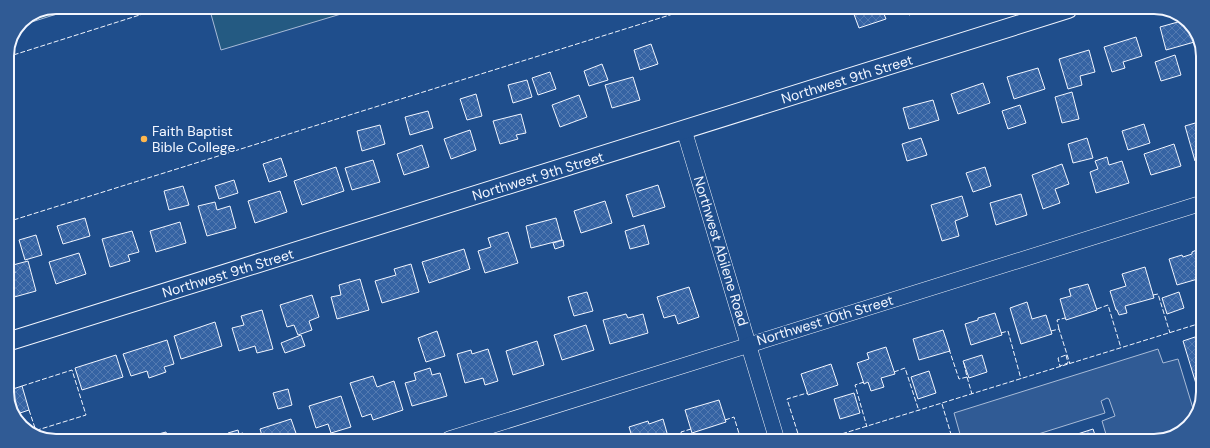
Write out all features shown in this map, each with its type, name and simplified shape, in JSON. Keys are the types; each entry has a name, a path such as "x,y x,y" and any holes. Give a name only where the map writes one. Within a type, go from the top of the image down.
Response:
{"street":[{"name":"Northwest 9th Street","path":"14,340 1052,14"},
{"name":"Northwest Abilene Road","path":"684,130 775,434"},
{"name":"Northwest 10th Street","path":"466,434 1196,205"}],"shaded area":[{"path":"57,14 32,22 40,17"},
{"path":"211,14 341,14 221,50"},
{"path":"1158,349 1163,363 1178,359 1193,408 1186,420 1180,425 1168,432 1159,434 1106,434 1102,421 1115,416 1109,399 1107,398 1101,401 1105,413 1038,434 960,434 954,413"}],"building":[{"path":"854,14 884,14 886,19 859,28"},
{"path":"1178,22 1184,26 1194,42 1166,50 1160,27"},
{"path":"1136,37 1142,56 1123,62 1125,68 1112,72 1104,47"},
{"path":"651,44 658,64 640,70 634,50"},
{"path":"1089,50 1095,72 1080,76 1082,85 1068,89 1059,59"},
{"path":"1175,55 1181,75 1161,81 1155,62"},
{"path":"602,64 608,80 589,86 584,71"},
{"path":"1038,68 1045,89 1014,99 1007,77"},
{"path":"550,72 556,89 538,95 532,78"},
{"path":"633,77 640,100 612,108 605,85"},
{"path":"527,80 532,97 513,103 508,85"},
{"path":"983,83 990,103 958,114 951,94"},
{"path":"1072,92 1079,119 1062,123 1055,97"},
{"path":"476,94 482,116 467,120 460,99"},
{"path":"579,95 587,117 560,127 552,105"},
{"path":"933,100 939,120 909,129 903,108"},
{"path":"1020,105 1026,123 1008,129 1002,111"},
{"path":"428,111 433,128 410,135 405,117"},
{"path":"521,114 526,133 516,135 518,139 500,144 493,121"},
{"path":"1196,123 1196,161 1195,161 1185,126"},
{"path":"1144,124 1150,143 1128,150 1122,131"},
{"path":"380,125 385,144 362,151 357,131"},
{"path":"470,130 476,150 451,159 444,139"},
{"path":"921,138 927,155 907,161 902,144"},
{"path":"1087,138 1093,158 1073,163 1068,144"},
{"path":"1174,144 1181,166 1151,175 1144,154"},
{"path":"422,145 429,167 404,175 397,154"},
{"path":"1107,157 1109,165 1122,161 1129,183 1096,193 1090,172 1098,169 1095,161"},
{"path":"281,158 287,176 269,182 263,164"},
{"path":"373,160 380,182 352,190 345,168"},
{"path":"1062,164 1069,184 1055,189 1060,203 1043,209 1032,175"},
{"path":"336,167 344,191 302,205 294,181"},
{"path":"985,167 991,186 973,192 966,173"},
{"path":"234,180 238,193 219,199 215,186"},
{"path":"658,185 665,207 633,217 626,195"},
{"path":"183,186 189,205 169,210 164,191"},
{"path":"280,191 287,212 255,223 248,201"},
{"path":"1021,194 1027,215 996,225 990,203"},
{"path":"962,196 968,216 955,221 959,236 942,241 931,205"},
{"path":"605,201 612,223 581,233 574,211"},
{"path":"215,202 217,210 230,206 236,228 207,236 198,206"},
{"path":"85,218 90,236 63,244 57,226"},
{"path":"556,218 562,240 531,248 526,226"},
{"path":"180,222 186,243 156,252 150,231"},
{"path":"644,225 649,244 630,249 625,231"},
{"path":"132,231 139,252 128,255 130,261 110,267 102,239"},
{"path":"508,232 518,263 485,273 478,251 491,247 488,238"},
{"path":"36,235 42,255 25,260 19,240"},
{"path":"563,240 564,246 555,249 553,243"},
{"path":"464,249 470,269 429,283 422,262"},
{"path":"1196,250 1196,279 1177,285 1169,259 1182,255 1183,257 1192,254 1192,252"},
{"path":"79,253 86,274 56,284 49,262"},
{"path":"28,261 36,291 14,297 14,265"},
{"path":"411,264 419,292 382,303 375,281 396,275 394,269"},
{"path":"1145,267 1154,298 1125,306 1127,313 1119,315 1110,291 1126,286 1122,274"},
{"path":"360,279 369,310 337,319 331,297 341,295 339,285"},
{"path":"1088,284 1097,310 1066,320 1060,299 1071,296 1069,289"},
{"path":"689,287 699,317 678,324 675,315 664,318 657,297"},
{"path":"587,292 593,311 574,316 568,297"},
{"path":"1179,292 1184,308 1167,314 1162,298"},
{"path":"312,295 319,317 309,321 312,330 298,335 294,325 287,327 280,305"},
{"path":"1027,302 1032,319 1046,315 1052,334 1021,344 1010,308"},
{"path":"262,310 273,349 257,353 255,346 239,351 232,328 244,325 241,316"},
{"path":"995,313 1002,335 971,345 965,324"},
{"path":"626,314 628,318 643,314 648,333 610,344 603,320"},
{"path":"215,322 222,346 181,359 174,336"},
{"path":"586,325 594,350 562,360 554,335"},
{"path":"943,330 950,351 919,360 913,339"},
{"path":"437,331 445,356 426,362 418,338"},
{"path":"301,335 305,346 285,353 281,343"},
{"path":"1196,337 1196,384 1183,341"},
{"path":"167,340 174,364 164,367 166,372 149,378 147,371 131,376 123,354"},
{"path":"537,341 544,365 513,375 506,351"},
{"path":"886,347 895,374 881,378 884,387 871,391 868,382 864,384 857,363 869,359 867,353"},
{"path":"488,349 498,381 485,385 483,378 465,383 457,354 471,350 472,354"},
{"path":"116,355 123,377 82,390 75,368"},
{"path":"982,355 987,372 969,378 963,361"},
{"path":"831,364 838,385 808,395 801,374"},
{"path":"430,368 432,375 440,373 447,396 412,406 405,383 416,380 414,373"},
{"path":"929,371 936,393 918,399 911,377"},
{"path":"373,376 377,387 394,381 403,410 373,420 371,414 362,417 350,383"},
{"path":"22,386 29,410 20,413 16,406 14,389"},
{"path":"288,389 292,405 278,409 273,393"},
{"path":"854,393 860,413 840,419 834,399"},
{"path":"341,396 351,427 331,433 328,424 316,428 309,406"},
{"path":"719,400 726,422 692,433 685,410"},
{"path":"291,419 296,434 262,434 260,429"},
{"path":"663,419 667,434 631,434 629,427 648,421 649,424"},
{"path":"1093,429 1095,434 1078,434"},
{"path":"238,430 239,434 228,434"}],"fence":[{"path":"14,55 143,14"},
{"path":"14,220 673,14"},
{"path":"1153,295 1158,294 1170,333"},
{"path":"1097,309 1108,305 1121,348"},
{"path":"1059,329 1057,320 1065,318"},
{"path":"841,434 1196,325"},
{"path":"1051,331 1059,329 1070,364"},
{"path":"1001,333 1008,331 1021,379"},
{"path":"949,349 959,379 967,377 964,363"},
{"path":"1066,355 1068,363 1060,366 1058,358 1066,355"},
{"path":"894,372 905,368 919,411"},
{"path":"22,386 72,370 86,415 38,430"},
{"path":"967,377 972,394"},
{"path":"864,382 855,385 867,427"},
{"path":"798,434 787,399 807,393"},
{"path":"942,404 951,434"},
{"path":"29,410 35,428"},
{"path":"725,420 734,417 739,434"},
{"path":"682,434 681,432 691,429"}],"place":[{"name":"Faith Baptist Bible College","path":"144,139"}]}
